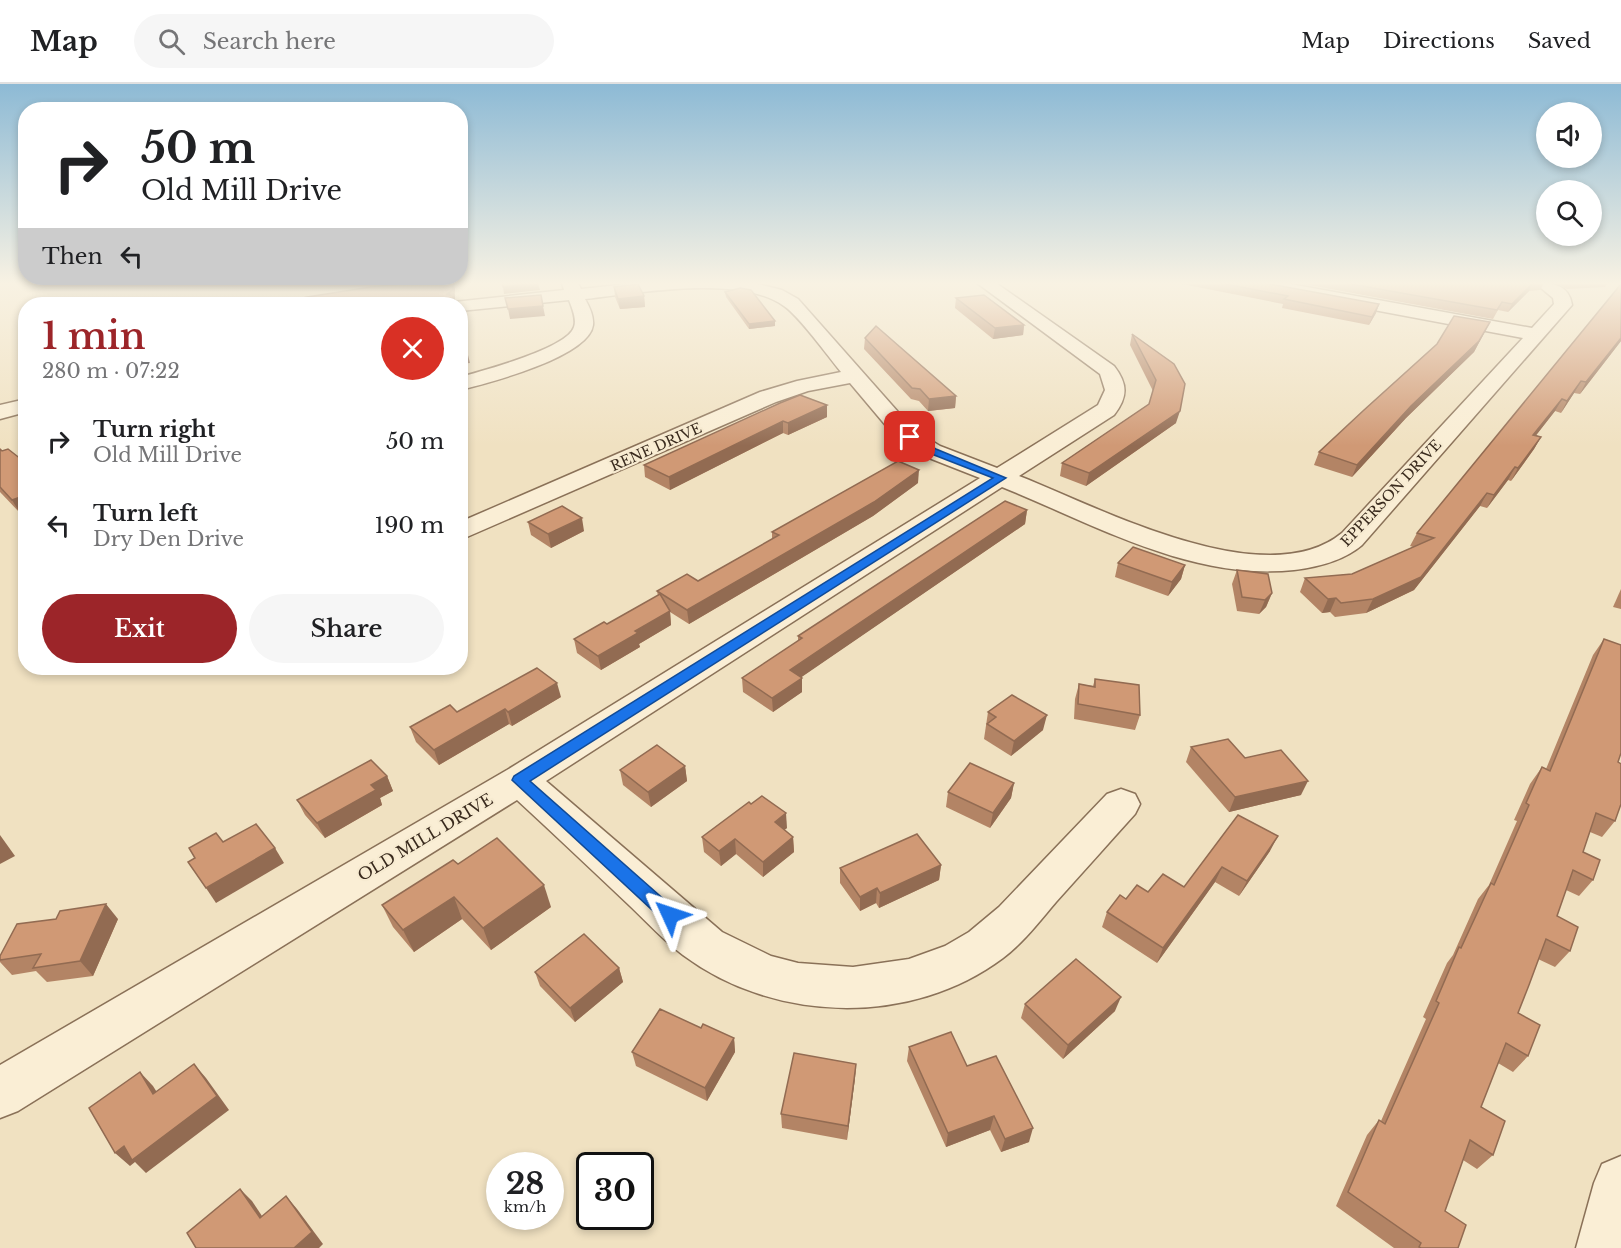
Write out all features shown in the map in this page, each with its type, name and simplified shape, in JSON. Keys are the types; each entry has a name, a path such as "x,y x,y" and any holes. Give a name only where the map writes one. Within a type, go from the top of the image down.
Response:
{"street":[{"path":"468,381 546,355 576,337"},
{"name":"EPPERSON DRIVE","path":"822,337 906,435 932,451 1162,543 1203,555 1258,563 1316,558 1338,550 1352,539 1534,337"},
{"name":"OLD MILL DRIVE","path":"0,1093 520,780 1103,413 1114,401 1116,386 1110,373 1062,337"},
{"name":"RENE DRIVE","path":"468,529 768,398 804,385 855,376"},
{"path":"520,780 698,940 724,957 769,977 837,988 873,986 920,977 961,961 986,946 1005,930 1120,804"},
{"path":"1605,1248 1621,1183"}],"building":[{"path":"889,337 956,396 929,399 920,389 912,388 865,338"},
{"path":"1134,337 1174,364 1185,384 1180,411 1089,473 1062,463 1149,404 1156,380"},
{"path":"1441,337 1481,337 1411,406 1357,465 1319,452 1364,410 1437,344"},
{"path":"1577,337 1621,337 1586,382 1581,381 1567,401 1562,399 1533,435 1541,437 1518,468 1515,467 1494,495 1487,493 1421,577 1373,599 1341,603 1336,598 1328,599 1305,578 1352,574 1434,538 1417,533"},
{"path":"800,395 827,405 788,423 783,421 669,477 644,465 780,403"},
{"path":"0,449 2,451 8,449 18,457 18,498 12,500 0,487"},
{"path":"898,461 919,470 874,502 687,610 657,591 687,574 698,581 779,535 772,532"},
{"path":"1005,501 1027,510 790,670 802,678 772,698 742,678 802,638 798,636"},
{"path":"562,506 582,518 548,534 528,522"},
{"path":"1133,547 1185,565 1172,582 1118,563"},
{"path":"1237,570 1268,574 1272,593 1265,600 1242,597"},
{"path":"660,594 670,611 598,656 574,639 604,622 607,624"},
{"path":"1604,639 1621,645 1621,753 1618,762 1621,764 1621,804 1615,821 1596,813 1583,852 1600,860 1593,880 1573,870 1557,916 1578,927 1570,951 1546,939 1518,1013 1540,1025 1528,1056 1506,1043 1481,1107 1505,1121 1493,1155 1470,1140 1445,1211 1466,1225 1458,1248 1421,1248 1419,1247 1421,1243 1348,1192 1379,1120 1385,1124 1439,1003 1436,1001 1459,947 1461,948 1491,883 1494,885 1529,805 1526,803 1542,767 1550,771"},
{"path":"537,668 557,683 508,712 505,709 434,750 410,727 450,705 457,712"},
{"path":"1095,679 1139,685 1140,715 1078,704 1079,684 1095,687"},
{"path":"1012,695 1047,715 1014,741 987,724 996,717 988,712"},
{"path":"1228,739 1245,758 1281,750 1308,781 1235,797 1191,747"},
{"path":"657,745 685,766 648,792 620,770"},
{"path":"371,760 387,776 371,785 376,790 317,823 297,800"},
{"path":"970,763 1014,783 993,813 948,792"},
{"path":"762,796 786,813 775,822 793,837 763,862 735,839 719,851 702,837 749,802 751,804"},
{"path":"1238,815 1278,836 1247,881 1222,867 1163,948 1107,912 1120,895 1126,899 1137,885 1148,892 1163,874 1184,887"},
{"path":"256,824 275,848 206,888 188,862 195,858 189,848 216,833 223,842"},
{"path":"917,834 941,865 880,893 877,888 860,897 840,868"},
{"path":"497,838 544,885 483,928 454,897 403,930 382,905 453,860 458,864"},
{"path":"106,904 80,961 33,968 41,954 0,960 17,924 56,919 60,911"},
{"path":"584,934 619,968 570,1008 535,972"},
{"path":"1076,959 1121,997 1068,1045 1025,1004"},
{"path":"660,1009 701,1028 703,1024 734,1038 705,1088 632,1052"},
{"path":"951,1032 967,1066 996,1056 1033,1128 1005,1139 994,1116 948,1133 909,1047"},
{"path":"794,1053 856,1064 848,1126 781,1114"},
{"path":"194,1064 217,1096 132,1160 124,1146 115,1153 89,1108 140,1072 153,1094"},
{"path":"240,1189 260,1218 286,1196 312,1232 294,1248 196,1248 187,1233"}],"route":[{"path":"670,915 520,780 1001,478 932,451 910,437"}]}
